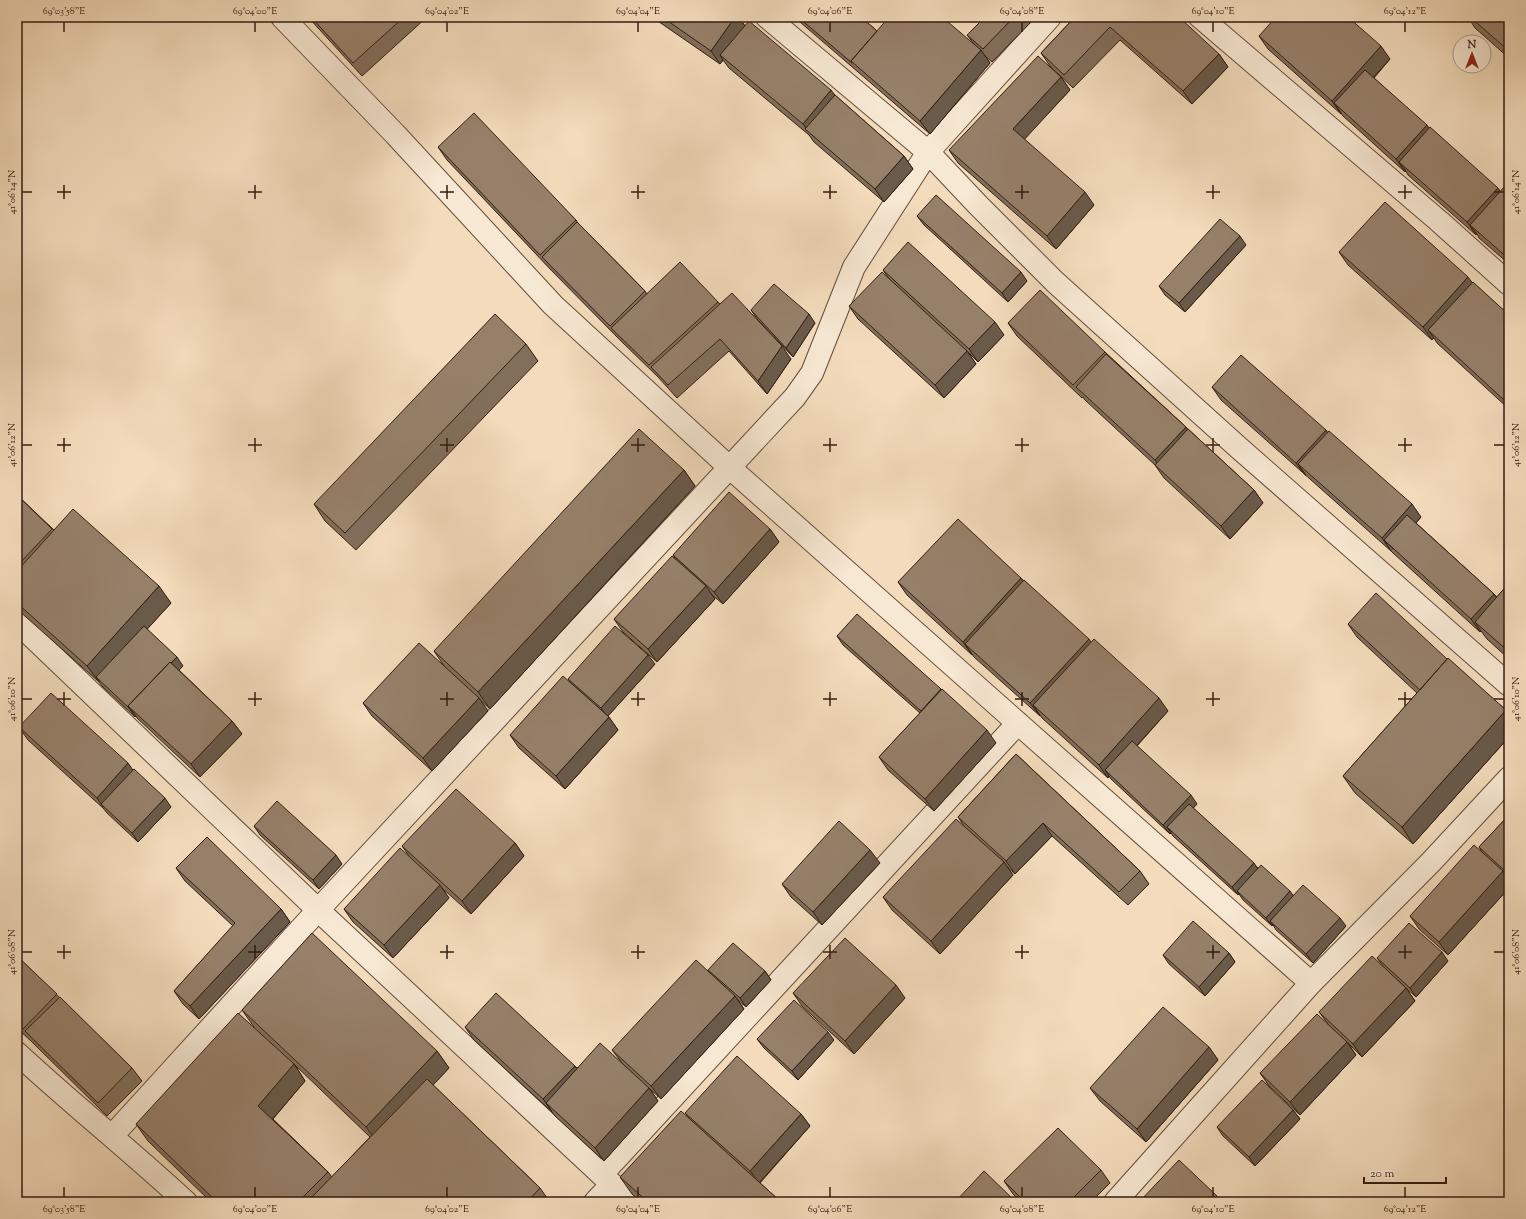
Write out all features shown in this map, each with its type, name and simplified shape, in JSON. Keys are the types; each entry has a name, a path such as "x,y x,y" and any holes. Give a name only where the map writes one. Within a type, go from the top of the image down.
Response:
{"street":[{"path":"282,17 395,134 553,304 729,467 1311,983"},
{"path":"767,17 928,152 1055,282 1239,448 1509,685"},
{"path":"112,1136 318,910 795,397 812,373 854,267 928,152 1050,17"},
{"path":"1200,17 1440,222 1509,284"},
{"path":"17,622 318,910 631,1202"},
{"path":"595,1202 607,1179 1018,723"},
{"path":"1115,1202 1311,983 1431,862 1509,778"},
{"path":"17,1053 52,1086 112,1136 186,1202"}],"building":[{"path":"311,17 404,17 353,63"},
{"path":"662,17 735,17 711,51"},
{"path":"798,17 861,17 877,31 851,61 852,63"},
{"path":"889,17 942,17 981,50 920,121 851,61"},
{"path":"985,17 1014,17 983,49 967,35"},
{"path":"1075,17 1179,17 1219,54 1183,91 1110,27 1064,75 1041,53"},
{"path":"1276,17 1348,17 1381,46 1332,101 1259,36"},
{"path":"1470,17 1509,17 1509,51 1492,36 1492,34 1490,34"},
{"path":"749,21 831,90 803,124 720,55"},
{"path":"1038,56 1061,77 1013,129 1085,192 1047,236 949,150"},
{"path":"1365,70 1427,125 1396,159 1334,103"},
{"path":"835,95 904,156 875,189 805,129"},
{"path":"474,113 576,220 540,255 438,147"},
{"path":"1430,127 1498,188 1467,222 1399,162"},
{"path":"1505,186 1509,190 1509,259 1470,225"},
{"path":"936,195 1021,272 1002,293 917,216"},
{"path":"1385,202 1468,277 1423,327 1339,252"},
{"path":"1220,219 1240,236 1179,303 1159,286"},
{"path":"577,222 645,291 610,326 542,257"},
{"path":"908,242 995,322 969,349 883,270"},
{"path":"680,262 718,302 649,365 611,328"},
{"path":"882,272 967,351 935,385 849,306"},
{"path":"1473,282 1509,315 1509,394 1504,400 1428,330"},
{"path":"774,284 809,314 786,348 751,310"},
{"path":"1040,290 1105,352 1073,385 1008,323"},
{"path":"732,293 782,346 758,381 720,339 668,385 651,367"},
{"path":"495,314 526,344 345,533 314,504"},
{"path":"1106,354 1186,427 1155,460 1076,387"},
{"path":"1241,355 1326,430 1296,463 1212,387"},
{"path":"639,429 684,470 478,692 434,651"},
{"path":"1188,429 1254,490 1221,526 1155,465"},
{"path":"1329,431 1412,504 1382,538 1298,464"},
{"path":"729,492 770,529 714,592 673,555"},
{"path":"17,495 52,529 17,566"},
{"path":"73,509 159,586 87,666 17,603 17,571"},
{"path":"1407,515 1494,594 1471,619 1384,540"},
{"path":"958,519 1021,578 963,642 898,582"},
{"path":"672,556 706,586 648,649 614,619"},
{"path":"1024,580 1089,639 1030,703 965,644"},
{"path":"1509,583 1509,652 1475,622"},
{"path":"1376,593 1447,659 1420,690 1348,624"},
{"path":"857,614 941,689 921,711 837,636"},
{"path":"144,626 177,657 171,663 170,662 128,706 129,708 96,677"},
{"path":"615,626 648,655 601,708 568,679"},
{"path":"1094,639 1159,698 1099,765 1033,705"},
{"path":"419,643 479,698 423,758 363,703"},
{"path":"1448,658 1506,710 1402,827 1343,776"},
{"path":"170,662 232,721 191,764 128,706"},
{"path":"563,676 609,717 556,776 510,735"},
{"path":"942,689 987,730 925,799 879,757"},
{"path":"51,693 128,763 97,798 19,727"},
{"path":"1132,741 1191,795 1163,825 1105,770"},
{"path":"1016,754 1140,871 1119,892 1043,823 1006,861 958,817"},
{"path":"134,769 165,798 132,833 101,804"},
{"path":"456,789 515,843 462,901 402,846"},
{"path":"277,801 336,855 313,880 254,826"},
{"path":"1189,804 1254,863 1232,887 1167,827"},
{"path":"1509,815 1509,867 1505,871 1479,847"},
{"path":"956,819 1004,862 931,941 883,897"},
{"path":"839,821 870,850 813,912 782,884"},
{"path":"207,837 281,909 190,1006 174,991 235,923 176,868"},
{"path":"1474,845 1503,871 1439,942 1410,916"},
{"path":"400,848 440,885 384,945 344,909"},
{"path":"1261,865 1290,891 1266,918 1237,891"},
{"path":"1303,885 1340,918 1306,954 1270,921"},
{"path":"1193,921 1229,953 1199,987 1163,955"},
{"path":"1409,923 1442,952 1410,988 1377,958"},
{"path":"312,933 437,1051 366,1127 242,1010"},
{"path":"845,938 896,985 845,1041 793,993"},
{"path":"733,943 765,971 740,998 708,970"},
{"path":"17,956 57,994 23,1029 17,1024"},
{"path":"1372,956 1406,988 1353,1044 1319,1012"},
{"path":"696,960 735,996 651,1086 612,1050"},
{"path":"496,993 575,1066 543,1099 465,1027"},
{"path":"60,997 132,1068 98,1103 25,1031"},
{"path":"794,1000 828,1032 792,1071 757,1039"},
{"path":"1163,1007 1209,1047 1137,1129 1090,1088"},
{"path":"238,1013 294,1064 258,1106 328,1172 298,1202 217,1202 136,1124"},
{"path":"1317,1014 1347,1042 1290,1102 1260,1073"},
{"path":"600,1043 649,1088 595,1148 546,1103"},
{"path":"737,1056 801,1114 750,1171 685,1113"},
{"path":"427,1079 540,1188 527,1202 307,1202"},
{"path":"1262,1080 1293,1110 1249,1157 1217,1127"},
{"path":"681,1111 781,1202 648,1202 620,1177"},
{"path":"1058,1128 1101,1170 1069,1202 1025,1202 1004,1181"},
{"path":"1179,1160 1217,1196 1211,1202 1139,1202"},
{"path":"984,1171 1016,1202 955,1202"}]}
